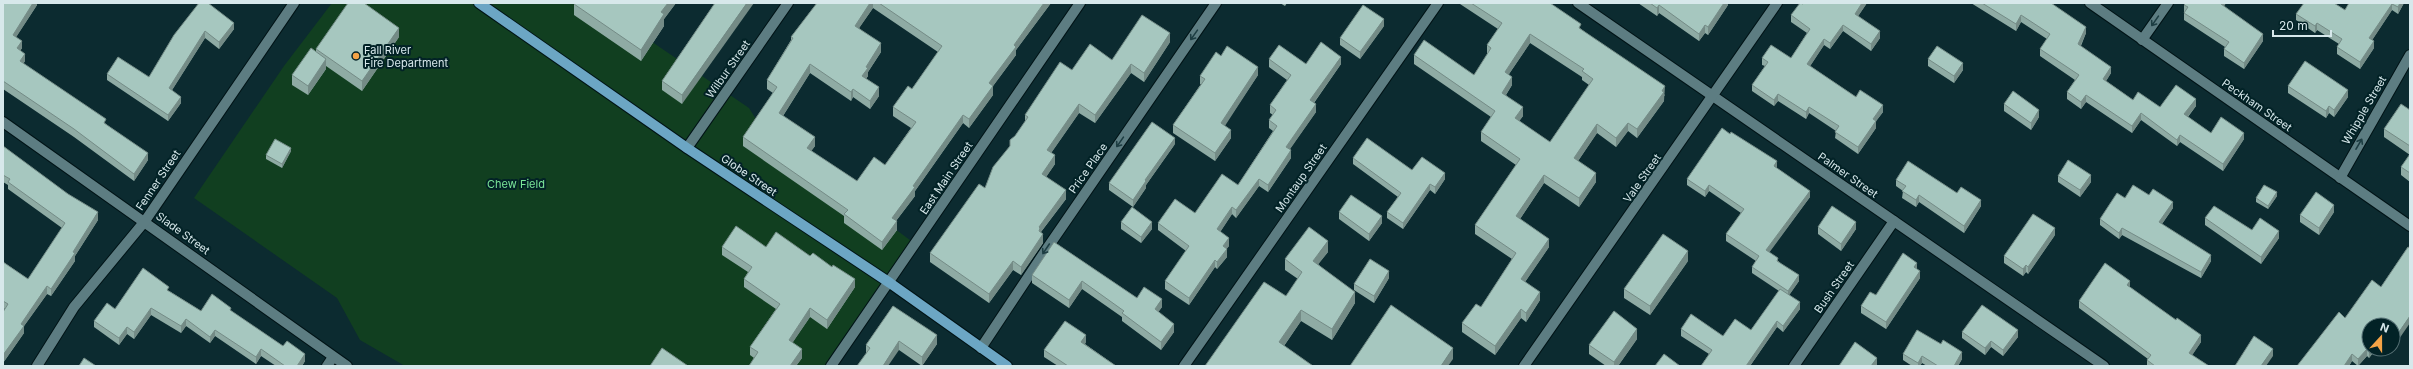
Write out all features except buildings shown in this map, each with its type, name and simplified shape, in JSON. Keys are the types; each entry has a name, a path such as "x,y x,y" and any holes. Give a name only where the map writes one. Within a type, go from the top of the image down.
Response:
{"main road":[{"name":"Globe Street","path":"479,3 687,148 890,283 1007,366"}],"street":[{"name":"Fenner Street","path":"37,366 74,308 145,221 294,3"},
{"name":"Wilbur Street","path":"687,148 788,3"},
{"name":"East Main Street","path":"831,366 890,283 1080,3"},
{"name":"Price Place","path":"981,348 1216,3"},
{"name":"Montaup Street","path":"1184,366 1438,3"},
{"name":"Palmer Street","path":"1578,3 2104,366"},
{"name":"Vale Street","path":"1524,366 1714,97 1777,3"},
{"name":"Peckham Street","path":"2090,3 2410,226"},
{"path":"2142,40 2168,3"},
{"name":"Whipple Street","path":"2340,178 2410,55"},
{"name":"Slade Street","path":"3,122 145,221 347,366"},
{"name":"Bush Street","path":"1794,366 1894,221"},
{"path":"327,366 333,357"}],"green space":[{"name":"Chew Field","path":"332,3 595,3 749,108 764,132 918,246 833,366 405,366 360,340 337,298 194,198 284,66"}],"place":[{"name":"Fall River Fire Department","path":"356,56"}]}
